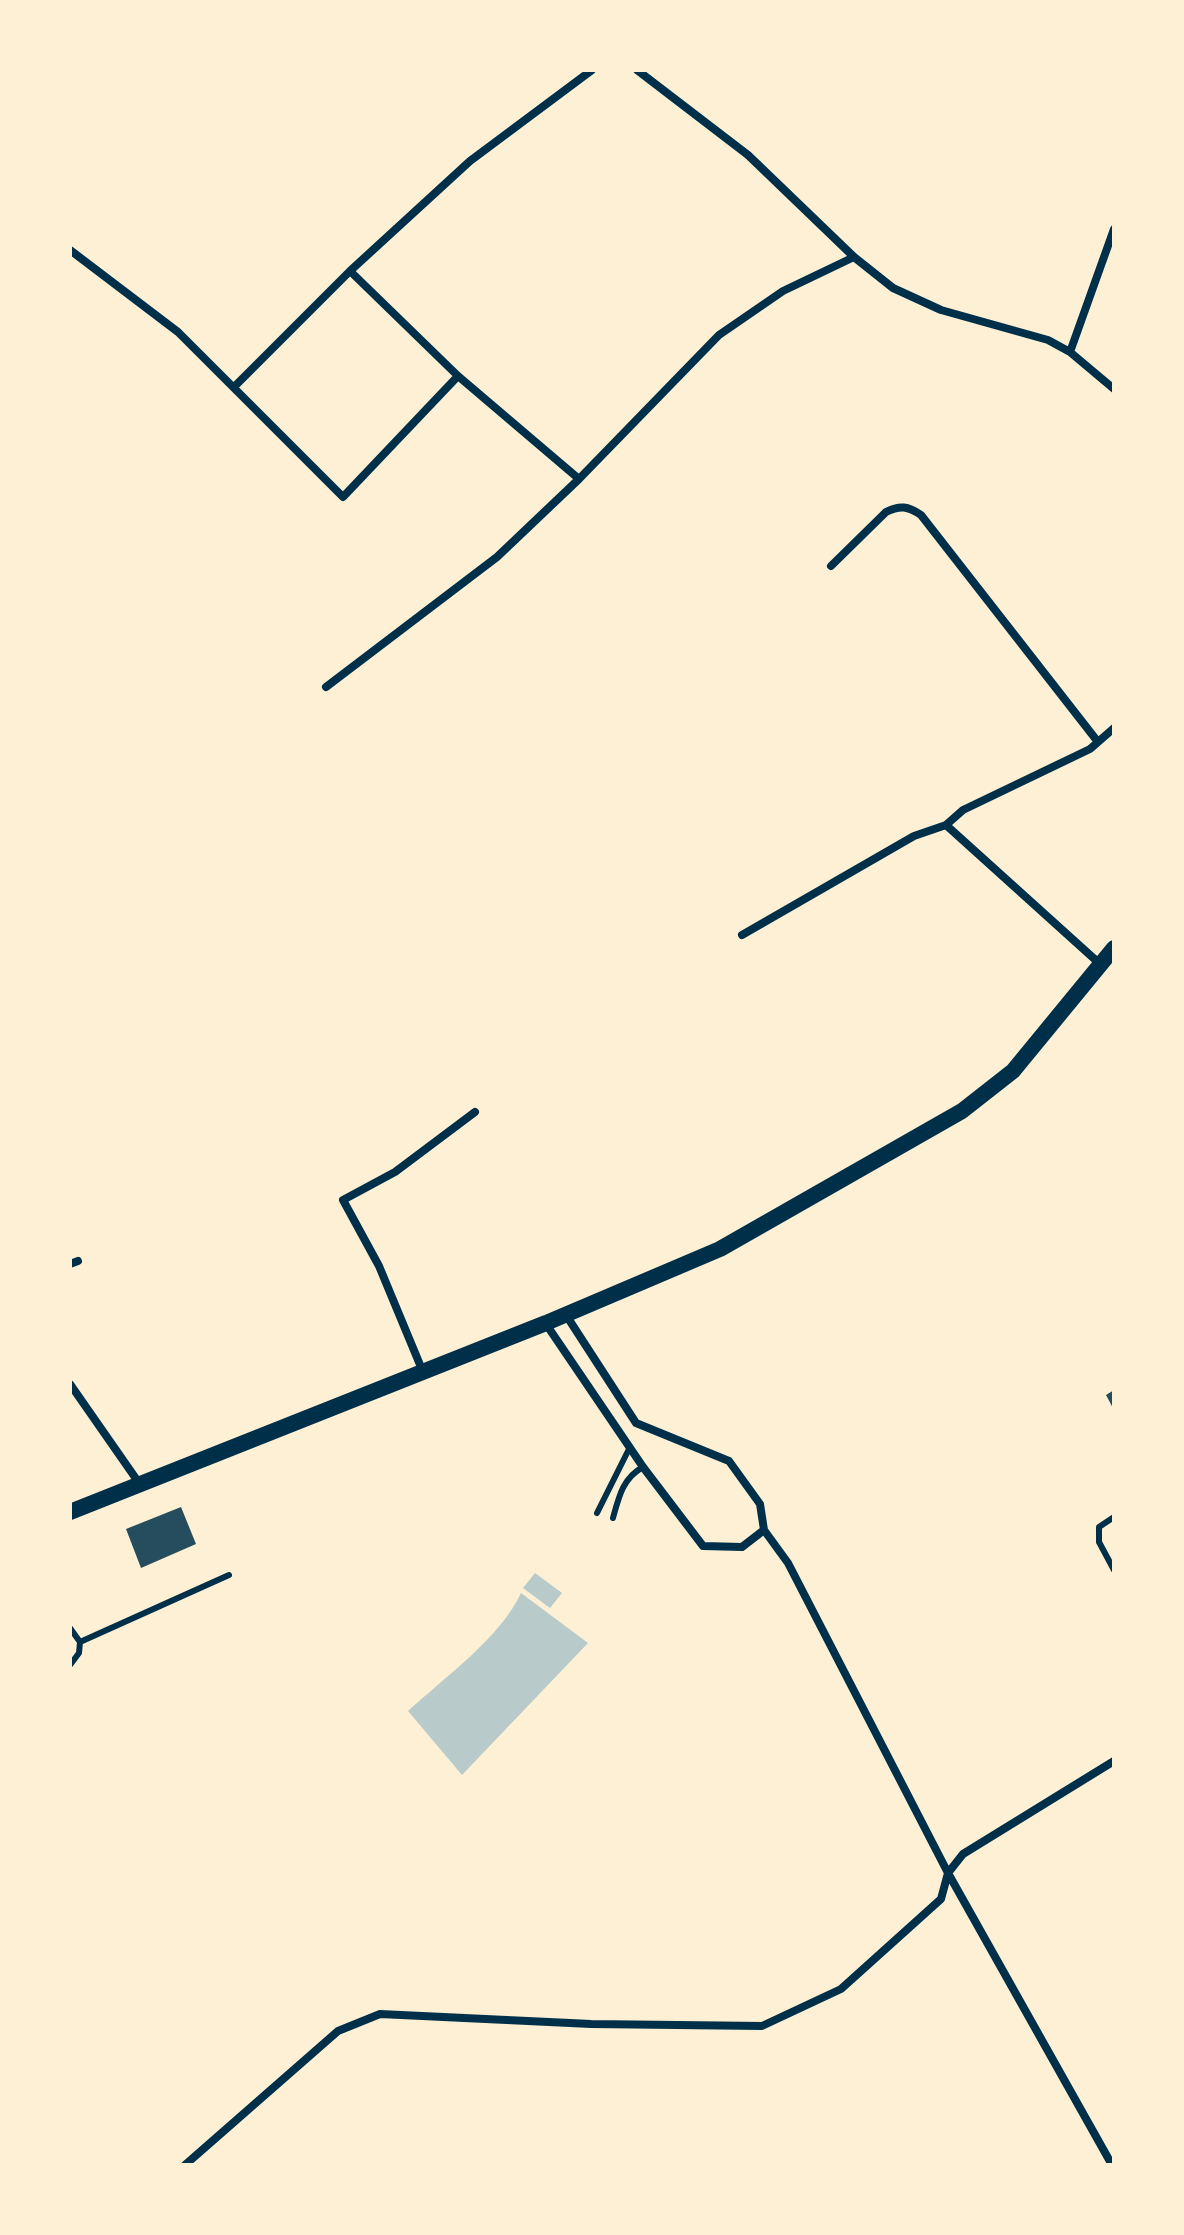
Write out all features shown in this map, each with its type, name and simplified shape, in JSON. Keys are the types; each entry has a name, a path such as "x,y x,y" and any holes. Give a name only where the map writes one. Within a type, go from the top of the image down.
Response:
{"main road":[{"path":"70,1512 566,1315 720,1249 957,1114 1013,1071 1114,948"}],"street":[{"path":"234,387 350,271 470,161 588,76 592,70"},
{"path":"637,70 748,155 854,257 893,288 941,310 1048,340 1070,352 1114,389"},
{"path":"1070,352 1114,229"},
{"path":"70,250 178,332 343,497 458,376"},
{"path":"326,687 497,557 579,479 719,335 783,291 854,257"},
{"path":"350,271 458,376 579,479"},
{"path":"831,566 886,512 896,507 910,507 921,515 1098,742"},
{"path":"742,935 914,836 946,825 963,810 1090,749 1114,728"},
{"path":"946,825 1100,964"},
{"path":"423,1372 379,1266 343,1200 395,1172 475,1112"},
{"path":"566,1315 636,1423 729,1461 760,1504 764,1530 788,1563 948,1873 1112,2165"},
{"path":"546,1323 643,1467 703,1546 742,1547 764,1530"},
{"path":"70,1384 139,1483"},
{"path":"185,2165 338,2031 380,2014 591,2024 762,2026 841,1989 941,1899 948,1873 963,1854 1114,1761"}],"lane":[{"path":"597,1513 630,1447"},
{"path":"613,1518 630,1474 643,1467"},
{"path":"1114,1517 1099,1527 1099,1542 1114,1570"},
{"path":"80,1642 229,1575"},
{"path":"70,1628 80,1642 79,1653 70,1665"}],"shaded area":[{"path":"535,1573 562,1593 550,1608 523,1588"},
{"path":"521,1593 588,1643 462,1775 408,1711 486,1641"}],"building":[{"path":"1114,1390 1114,1410 1106,1395"},
{"path":"181,1507 196,1544 141,1568 126,1529"}]}
